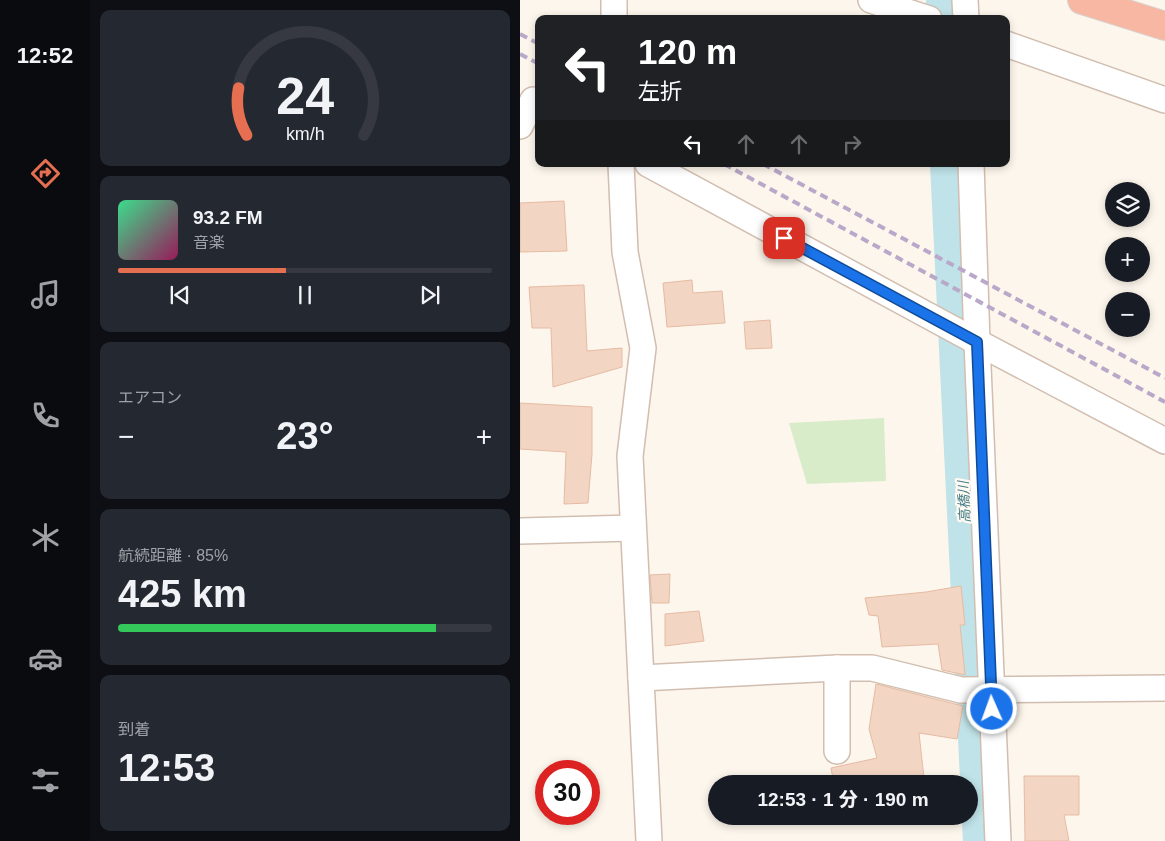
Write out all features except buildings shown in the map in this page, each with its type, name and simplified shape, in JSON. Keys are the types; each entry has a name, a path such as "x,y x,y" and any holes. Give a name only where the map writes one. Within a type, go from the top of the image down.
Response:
{"highway":[{"path":"1082,0 1165,26"}],"street":[{"path":"614,0 614,15"},
{"path":"871,0 917,15"},
{"path":"965,0 966,15"},
{"path":"1010,45 1165,100"},
{"path":"520,126 531,99"},
{"path":"621,167 625,252 643,348 630,456 649,841"},
{"path":"654,167 977,342 1165,441"},
{"path":"971,167 998,841"},
{"path":"520,531 633,528"},
{"path":"641,678 837,668 872,668 961,690 1165,688"},
{"path":"837,668 837,752"}],"green space":[{"path":"884,418 886,481 807,484 789,423"}],"waterway":[{"name":"高橋川","path":"943,15 944,0"},
{"name":"高橋川","path":"948,167 981,841"}],"railway":[{"path":"520,34 535,42"},
{"path":"520,54 535,62"},
{"path":"730,167 1165,402"},
{"path":"769,167 1165,378"}],"route":[{"path":"784,238 977,342 992,709"}]}
